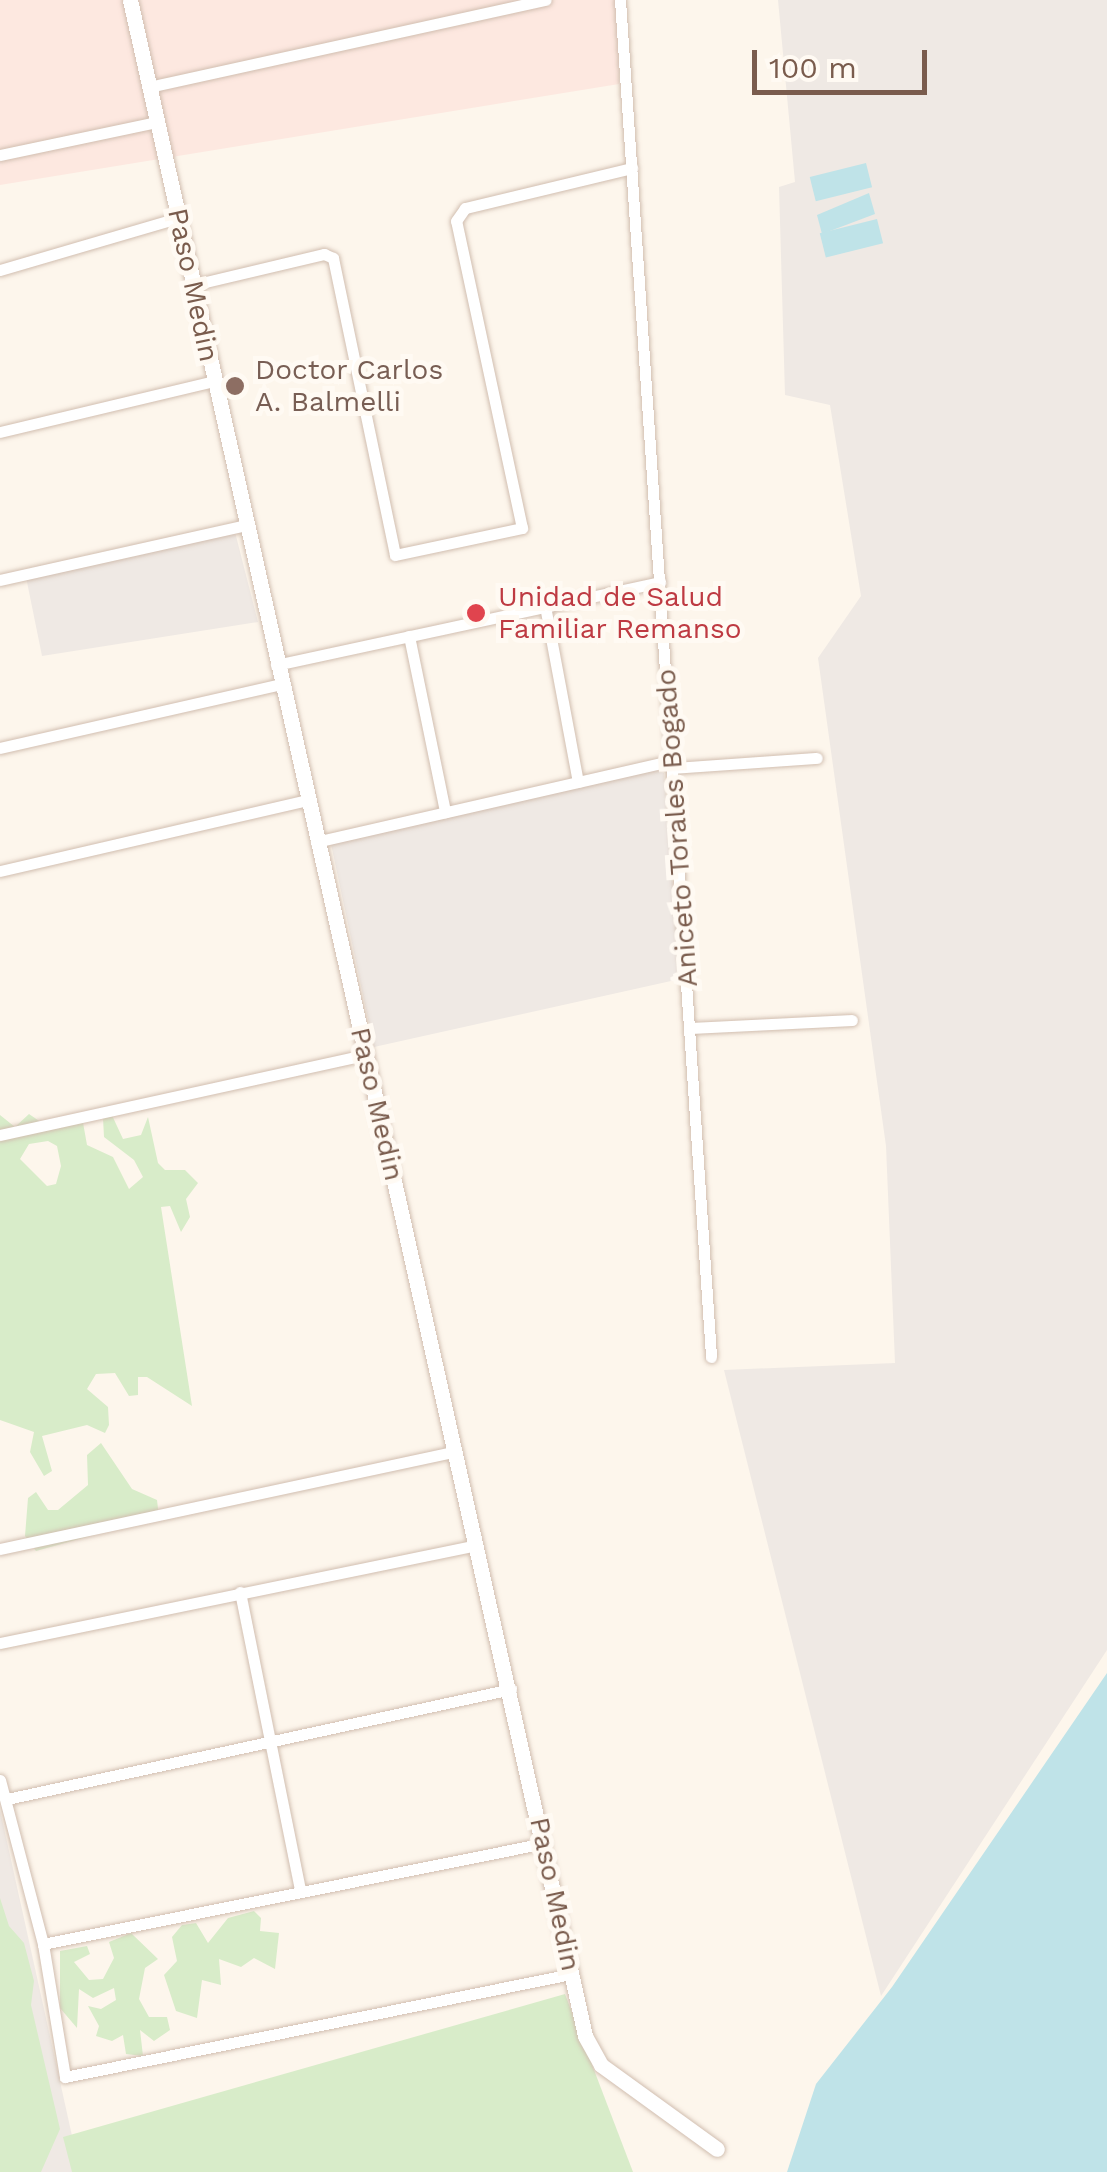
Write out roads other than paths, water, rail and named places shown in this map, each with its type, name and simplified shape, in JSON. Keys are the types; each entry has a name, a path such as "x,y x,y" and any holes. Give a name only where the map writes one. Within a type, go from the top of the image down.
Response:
{"street":[{"name":"Paso Medin","path":"130,0 316,842 545,1843 585,2036 601,2065 718,2150"},
{"path":"149,88 546,0"},
{"name":"Aniceto Torales Bogado","path":"620,0 711,1357"},
{"path":"0,155 157,122"},
{"path":"193,285 329,255 395,555 522,528 458,253 456,221 465,208 632,168"},
{"path":"0,270 178,218"},
{"path":"0,432 214,381"},
{"path":"0,580 246,525"},
{"path":"276,664 660,582"},
{"path":"545,606 578,782"},
{"path":"410,636 446,812"},
{"path":"0,748 281,684"},
{"path":"316,842 673,764 817,758"},
{"path":"0,871 307,800"},
{"path":"691,1028 852,1020"},
{"path":"0,1134 365,1055"},
{"path":"0,1548 454,1452"},
{"path":"0,1643 476,1545"},
{"path":"240,1592 275,1740 300,1890"},
{"path":"7,1799 510,1689"},
{"path":"0,1780 42,1944 65,2077 571,1974"},
{"path":"42,1944 545,1843"}],"water":[{"path":"866,163 872,187 816,201 810,177"},
{"path":"869,193 875,214 822,234 817,215"},
{"path":"877,219 883,243 826,258 820,233"},
{"path":"1107,1673 1107,2172 787,2172 816,2084 892,1987"}],"place":[{"name":"Doctor Carlos A. Balmelli","path":"235,386"},
{"name":"Unidad de Salud Familiar Remanso","path":"476,613"}]}
